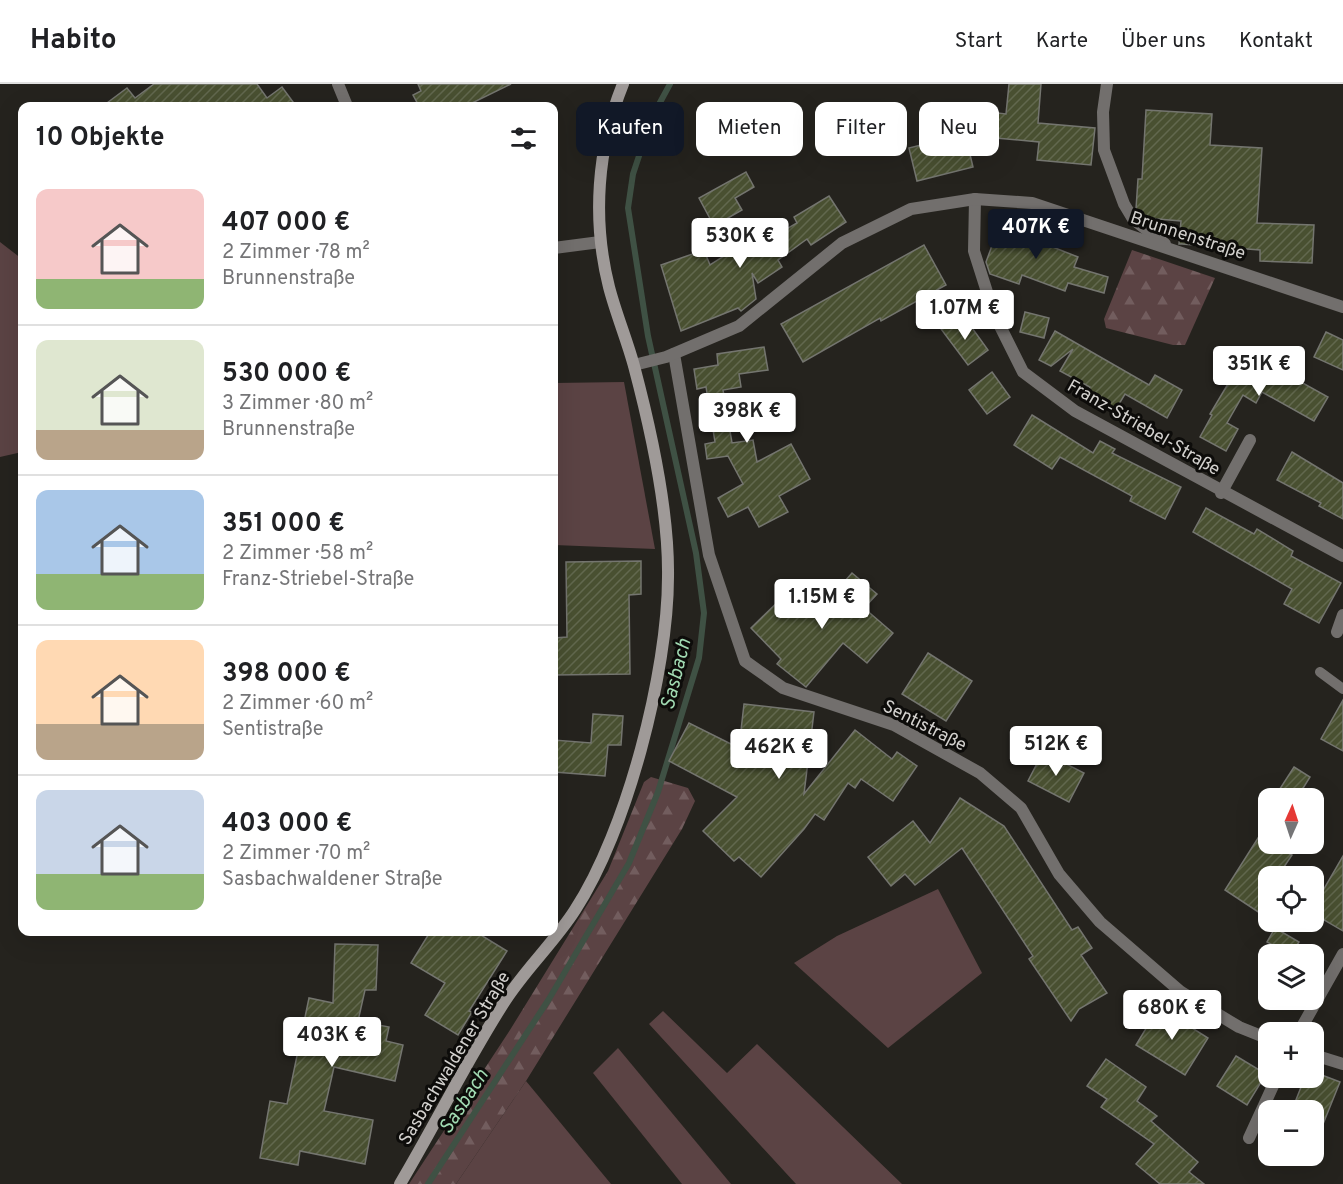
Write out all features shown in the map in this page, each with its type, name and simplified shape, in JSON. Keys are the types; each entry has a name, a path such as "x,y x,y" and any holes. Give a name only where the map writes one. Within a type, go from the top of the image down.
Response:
{"main road":[{"name":"Sasbachwaldener Straße","path":"558,931 575,911 597,871 617,824 654,694 665,631 668,576 666,532 638,363 609,289 600,242 598,202 604,151 613,107 622,84"},
{"name":"Sasbachwaldener Straße","path":"400,1184 503,1003 554,936"}],"street":[{"path":"338,84 345,102"},
{"path":"1107,84 1103,112 1104,150 1124,204 1133,219 1171,249"},
{"name":"Brunnenstraße","path":"638,363 670,356 740,326 842,243 910,209 975,199 1032,203 1343,307"},
{"name":"Franz-Striebel-Straße","path":"975,199 974,250 994,314 1023,372 1075,411 1343,556"},
{"path":"558,247 600,242"},
{"name":"Sentistraße","path":"670,356 709,555 745,661 783,688 894,725 980,772 1021,808 1059,874 1100,922 1181,992 1239,1027 1258,1035"},
{"name":"Franz-Striebel-Straße","path":"1221,492 1250,440"},
{"path":"1337,632 1343,615"},
{"path":"1305,1022 1343,954"},
{"path":"1324,1058 1343,1064"},
{"path":"1249,1138 1272,1088"}],"lane":[{"path":"1320,672 1343,689"}],"green space":[{"path":"0,242 18,256 18,453 0,457"},
{"path":"1132,250 1215,278 1185,345 1173,345 1106,328 1104,319"},
{"path":"624,382 655,549 558,545 558,383"},
{"path":"651,777 688,788 695,801 682,829 526,1081 456,1184 409,1184 510,1030 608,871 644,782"},
{"path":"938,889 982,973 888,1048 794,963 837,936"},
{"path":"663,1011 727,1073 757,1044 902,1184 796,1184 649,1024"},
{"path":"618,1048 731,1184 682,1184 593,1073"},
{"path":"526,1081 611,1184 456,1184"}],"building":[{"path":"154,84 257,84 267,98 282,87 293,102 108,102 127,88 135,98"},
{"path":"418,84 511,84 474,102 417,102 413,95 421,91"},
{"path":"1009,84 1041,84 1038,123 1095,128 1091,165 1037,160 1039,142 999,138 999,113 1006,114"},
{"path":"1146,110 1212,114 1210,145 1262,148 1257,223 1314,225 1312,263 1260,261 1260,250 1179,244 1181,221 1146,218 1139,213 1136,209 1138,179 1142,179"},
{"path":"919,146 919,156 970,156 973,167 917,181 909,148"},
{"path":"746,172 754,187 735,198 742,210 714,226 699,198"},
{"path":"829,196 846,222 811,245 807,239 778,260 782,267 758,283 752,273 756,299 741,311 738,308 681,331 661,265 704,250 710,265 738,247 741,255 797,223 794,217"},
{"path":"1003,216 1039,229 1035,240 1078,257 1074,267 1108,277 1104,293 1068,283 1065,291 1022,275 1019,284 990,274 986,262"},
{"path":"924,245 946,285 881,321 880,318 803,362 781,324"},
{"path":"1025,312 1049,318 1044,338 1020,332"},
{"path":"956,318 964,329 970,325 988,350 968,365 941,329"},
{"path":"1055,331 1149,385 1155,375 1182,390 1167,418 1125,394 1116,409 1087,393 1090,387 1060,371 1073,349 1051,366 1039,360"},
{"path":"1326,332 1343,340 1343,370 1314,357"},
{"path":"764,347 768,370 739,374 741,387 723,390 732,443 753,440 757,462 791,444 810,479 779,496 788,512 759,527 748,507 728,517 718,498 743,484 728,456 707,459 705,444 715,442 706,387 697,389 694,369 718,365 717,354"},
{"path":"1247,352 1328,397 1314,421 1262,392 1256,403 1243,395 1227,423 1238,429 1226,451 1200,437 1212,415 1210,414"},
{"path":"992,372 1010,397 987,414 969,390"},
{"path":"1032,415 1093,453 1100,441 1115,449 1112,453 1181,487 1165,519 1130,501 1132,496 1060,457 1052,469 1014,445"},
{"path":"1292,452 1343,483 1343,519 1319,506 1321,503 1277,480"},
{"path":"1206,508 1254,534 1257,529 1293,551 1291,556 1341,583 1319,623 1284,604 1292,589 1193,532"},
{"path":"641,561 641,594 629,595 630,674 558,675 558,638 567,637 566,562"},
{"path":"852,573 877,594 864,608 893,633 867,663 843,643 806,687 777,664 781,659 751,628 790,590 815,615"},
{"path":"928,653 972,681 946,721 902,694"},
{"path":"1343,700 1343,751 1321,739"},
{"path":"744,704 814,712 804,794 855,730 892,759 897,752 917,766 893,801 861,779 855,788 848,783 824,820 815,814 761,877 739,857 734,861 703,831 737,797 669,761 689,723 739,748"},
{"path":"593,714 623,716 621,745 608,745 605,776 558,772 558,740 591,743"},
{"path":"1043,752 1084,773 1069,802 1028,781"},
{"path":"1294,767 1310,777 1303,788 1280,788"},
{"path":"960,798 1004,826 1072,930 1078,927 1092,948 1081,955 1107,993 1079,1009 1071,1021 1029,959 1033,956 962,848 915,885 905,874 891,886 868,857 913,821 930,843"},
{"path":"1258,838 1258,854 1292,855 1285,866 1258,866 1258,912 1225,890"},
{"path":"1343,856 1343,931 1324,920 1324,889"},
{"path":"1273,932 1282,932 1299,942 1298,944 1271,944 1267,942"},
{"path":"428,936 483,936 507,951 469,1011 472,1012 458,1035 425,1015 445,983 411,963"},
{"path":"335,944 378,945 376,990 365,990 358,1021 389,1027 386,1041 403,1045 395,1081 334,1067 324,1111 373,1120 365,1164 300,1151 298,1165 260,1158 270,1101 287,1104 309,998 333,1003"},
{"path":"1159,1007 1208,1038 1185,1075 1136,1045"},
{"path":"1236,1056 1258,1069 1258,1087 1247,1105 1217,1086"},
{"path":"1106,1059 1146,1087 1137,1101 1157,1116 1151,1121 1198,1162 1189,1172 1204,1184 1160,1184 1136,1164 1154,1144 1101,1107 1107,1099 1087,1086"},
{"path":"1324,1076 1340,1082 1324,1122 1324,1100 1296,1100 1301,1088 1324,1088"}],"waterway":[{"name":"Sasbach","path":"428,1184 549,999 629,863 658,792 699,658 704,613 696,553 648,336 628,208 633,174 643,144 657,108 670,84"}]}
